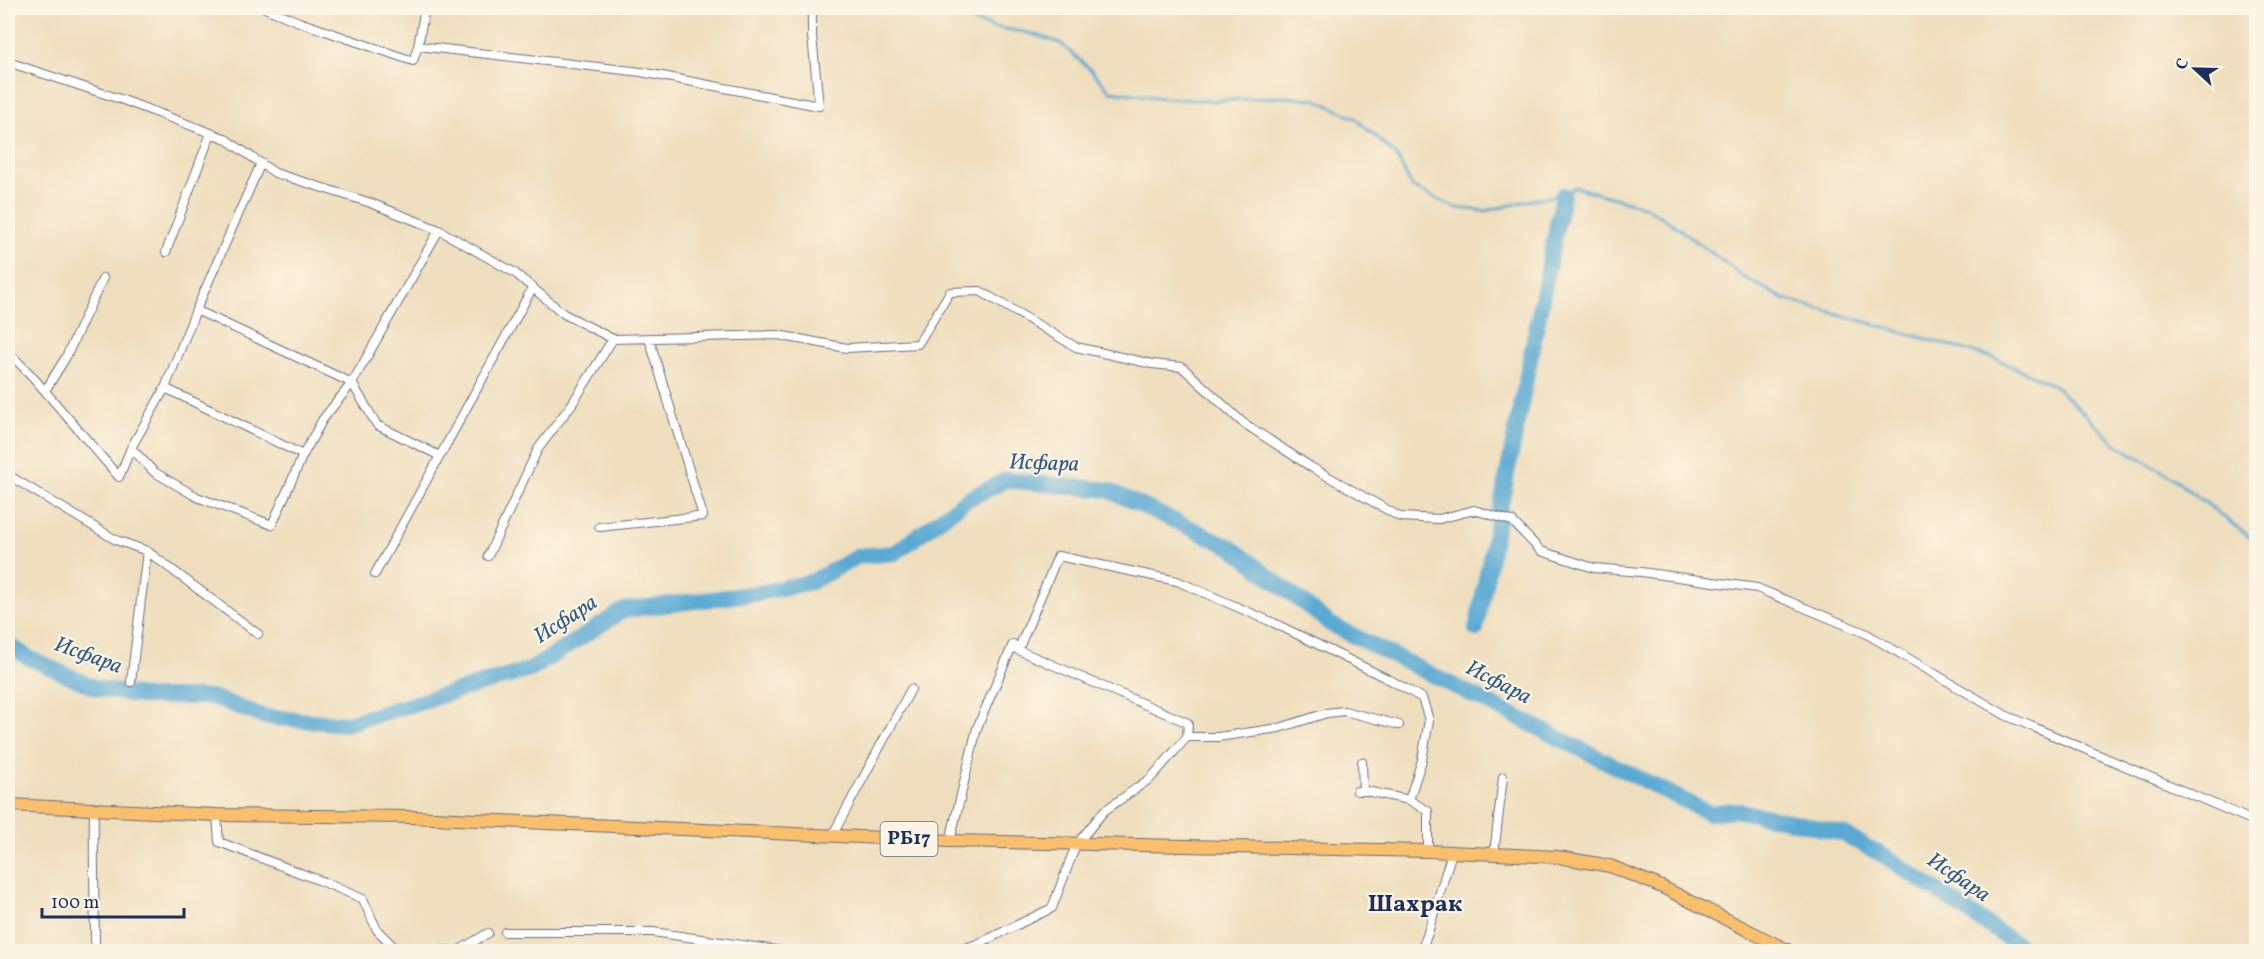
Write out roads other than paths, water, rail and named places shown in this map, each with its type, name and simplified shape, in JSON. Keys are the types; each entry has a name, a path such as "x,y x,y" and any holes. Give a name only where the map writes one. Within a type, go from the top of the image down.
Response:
{"main road":[{"name":"РБ17","path":"8,805 94,811 217,815 411,817 950,841 1428,851 1558,857 1610,866 1662,887 1791,951"}],"street":[{"path":"265,8 413,61 425,8"},
{"path":"418,46 641,72 819,106 812,36 812,8"},
{"path":"8,62 123,100 212,133 224,138 275,173 368,202 439,230 515,273 564,314 613,339 778,335 847,348 918,344 950,292 980,291 1076,347 1152,364 1182,367 1242,422 1311,467 1401,517 1439,519 1474,510 1512,520 1541,551 1594,568 1757,588 1865,633 2005,715 2256,822"},
{"path":"166,252 212,133"},
{"path":"8,352 119,477 131,447 165,388 196,310 261,163"},
{"path":"131,447 154,472 197,497 272,525 303,455 323,419 352,383 439,230"},
{"path":"45,391 66,357 103,278"},
{"path":"375,574 533,287"},
{"path":"196,310 352,383 377,425 440,456"},
{"path":"599,527 703,516 649,338"},
{"path":"488,556 538,449 572,404 613,339"},
{"path":"165,388 303,455"},
{"path":"8,475 116,540 147,551 258,634"},
{"path":"131,682 147,551"},
{"path":"1018,650 1058,556 1177,581 1274,623 1422,698 1429,720 1422,760 1409,800"},
{"path":"950,841 976,728 1012,644 1018,650 1188,723 1187,737 1151,778 1104,811 1076,845 1052,908 982,942 956,951"},
{"path":"832,836 911,689"},
{"path":"1187,737 1218,737 1279,728 1327,713 1344,711 1399,725"},
{"path":"1362,762 1360,791 1409,800 1428,811 1428,851"},
{"path":"1494,854 1503,777"},
{"path":"94,811 95,951"},
{"path":"217,815 219,842 363,899 377,930 396,950 458,951 488,933"},
{"path":"1420,951 1427,936 1452,852"},
{"path":"505,932 653,932 790,951"},
{"path":"706,939 717,951"}],"waterway":[{"path":"954,8 954,15 1060,43 1090,69 1110,91 1212,101 1281,97 1315,99 1355,118 1396,155 1412,187 1456,208 1486,211 1563,195 1575,187 1646,207 1745,278 1784,299 1994,358 2055,386 2117,445 2171,476 2256,542"},
{"path":"1476,629 1563,195"},
{"name":"Исфара","path":"8,644 29,658 96,688 147,697 212,697 265,717 345,724 532,669 624,610 759,593 811,582 859,556 895,553 966,500 1006,480 1108,490 1231,547 1330,624 1709,813 1734,810 1843,834 1886,857 2028,952"}],"district":[{"name":"Шахрак","path":"1415,905"}]}
